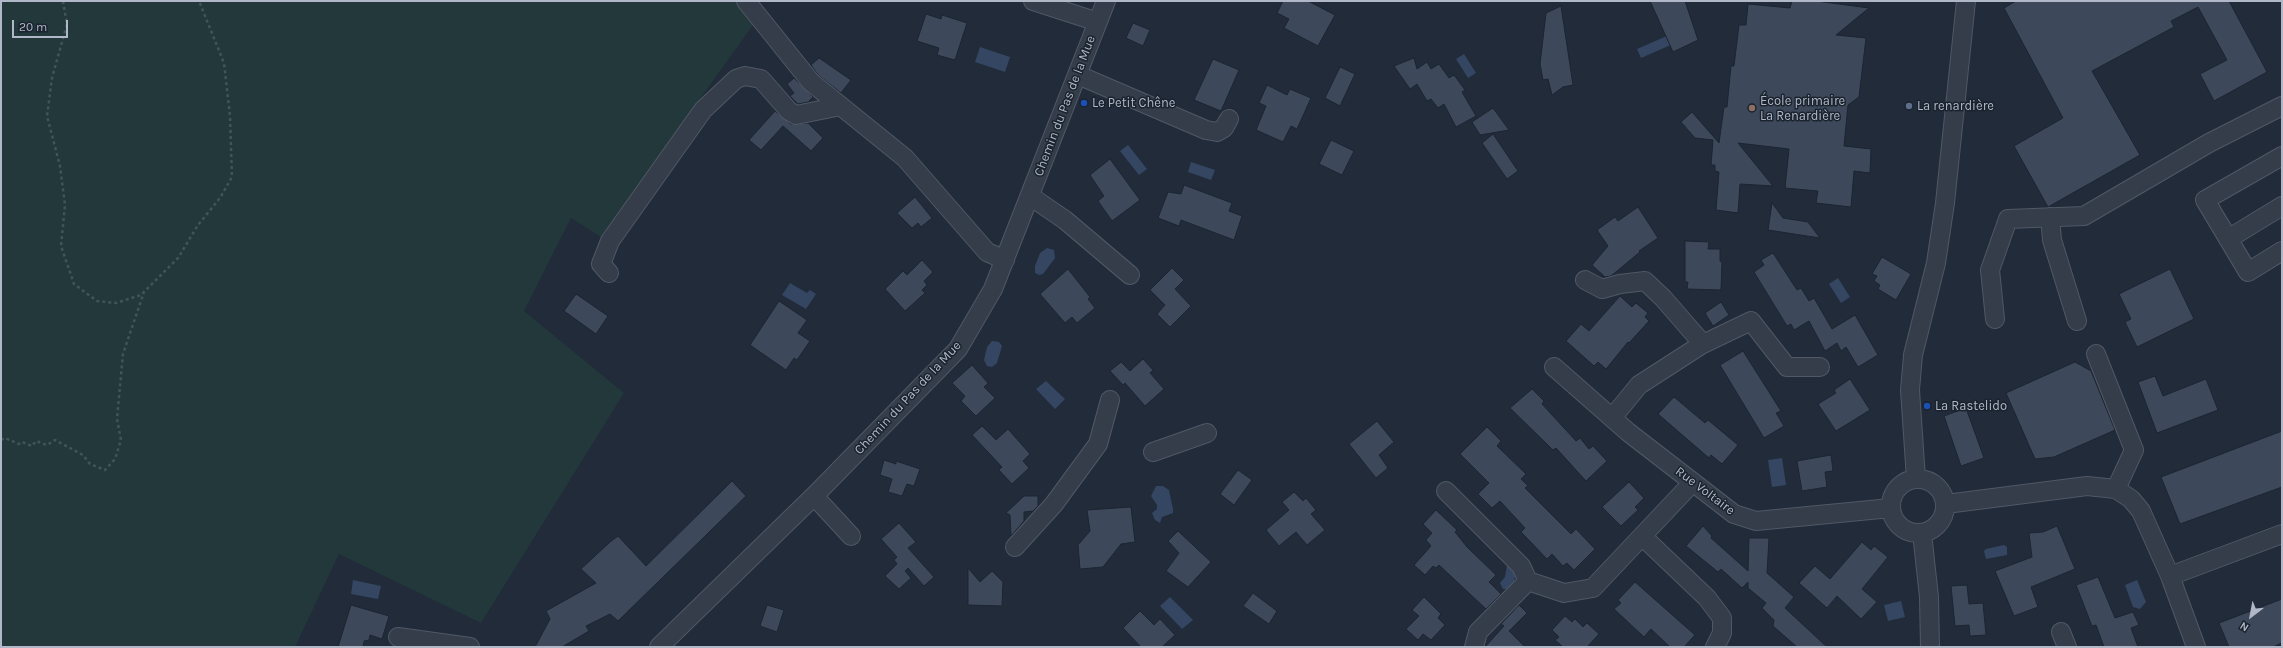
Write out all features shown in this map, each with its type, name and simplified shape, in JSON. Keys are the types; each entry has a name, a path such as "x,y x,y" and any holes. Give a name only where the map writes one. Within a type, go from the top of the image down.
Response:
{"street":[{"path":"746,1 811,82 905,158 987,252 1005,260"},
{"path":"1033,1 1098,22"},
{"name":"Chemin du Pas de la Mue","path":"659,647 814,496 958,349 993,289 1106,1"},
{"path":"1916,479 1910,390 1913,355 1936,263 1945,203 1966,1"},
{"path":"1078,75 1206,130 1217,132 1224,128 1230,120"},
{"path":"609,273 601,264 610,241 703,110 736,79 745,76 761,79 789,111 796,115 840,106"},
{"path":"1995,318 1990,270 2008,219 2084,216 2208,143 2282,106"},
{"path":"2282,156 2205,200 2248,272 2282,251"},
{"path":"1030,196 1064,220 1130,275"},
{"path":"2228,239 2282,206"},
{"path":"2050,217 2052,240 2077,320"},
{"path":"1585,280 1602,289 1620,284 1645,281 1663,298 1703,344"},
{"path":"1612,418 1639,385 1703,344 1751,321 1787,366 1820,367"},
{"path":"2096,354 2134,450 2116,489"},
{"name":"Rue Voltaire","path":"1554,367 1612,418 1734,514 1756,521 1891,508"},
{"path":"1015,547 1054,504 1098,444 1110,400"},
{"path":"1153,452 1207,433"},
{"path":"1916,479 1927,480 1936,486 1943,494 1946,504 1942,520 1937,526 1922,533 1905,529 1893,516 1891,508 1892,497 1898,488 1906,481 1916,479"},
{"path":"1446,491 1521,566 1528,581 1564,593 1593,588 1643,537 1693,482"},
{"path":"1946,504 2087,486 2116,489 2131,499 2141,512 2170,576 2196,647"},
{"path":"814,496 852,536"},
{"path":"1922,533 1929,597 1930,647"},
{"path":"2170,576 2282,534"},
{"path":"1643,537 1707,598 1722,618 1722,633 1715,647"},
{"path":"1474,647 1478,632 1528,581"},
{"path":"398,637 470,647"}],"path":[{"path":"62,1 67,24 52,78 47,116 60,166 64,197 61,246 74,284 97,301 116,303 144,292 178,258 198,225 220,198 232,177 230,116 224,64 199,1"},
{"path":"1,440 5,438 19,444 22,442 32,446 36,441 46,445 55,440 83,455 90,464 105,470 115,459 121,440 116,419 123,354 144,292"}],"green space":[{"path":"1,1 740,1 753,25 601,237 571,218 524,311 624,393 481,623 339,554 295,647 1,647"}],"water":[{"path":"1669,35 1673,44 1641,58 1637,49"},
{"path":"980,47 1010,57 1005,72 975,62"},
{"path":"1464,54 1476,73 1468,78 1456,59"},
{"path":"1128,145 1147,169 1139,175 1120,151"},
{"path":"1191,162 1215,170 1211,180 1188,172"},
{"path":"1047,248 1054,250 1055,258 1043,274 1039,275 1035,273 1035,266 1040,253"},
{"path":"1838,278 1850,297 1841,303 1829,284"},
{"path":"790,283 807,293 810,290 816,294 806,309 782,295"},
{"path":"992,341 999,342 1002,346 997,363 992,367 987,366 984,360 987,347"},
{"path":"1046,381 1065,399 1055,409 1036,389"},
{"path":"1782,458 1786,485 1772,487 1768,460"},
{"path":"1156,486 1163,486 1169,490 1173,509 1173,513 1162,517 1160,523 1155,520 1152,513 1157,509 1157,505 1151,496"},
{"path":"2004,545 2007,547 2007,555 1986,559 1984,551 1986,549"},
{"path":"1507,565 1516,572 1514,582 1510,589 1503,589 1500,583 1505,577"},
{"path":"353,580 381,586 378,599 351,594"},
{"path":"2137,580 2146,602 2140,609 2133,607 2125,585"},
{"path":"1170,597 1193,620 1182,629 1160,606"},
{"path":"1901,601 1905,617 1888,621 1884,605"}],"building":[{"path":"1283,1 1308,1 1335,15 1318,46 1284,28 1289,19 1277,13"},
{"path":"1650,1 1685,1 1698,40 1673,52"},
{"path":"1792,1 1816,1 1869,8 1836,35 1866,38 1859,97 1848,105 1844,146 1871,149 1870,173 1854,171 1851,207 1816,203 1818,191 1785,188 1789,149 1738,143 1773,186 1740,184 1738,213 1716,210 1719,172 1715,171 1715,165 1711,165 1713,140 1695,138 1681,122 1692,112 1719,143 1724,107 1727,107 1731,66 1734,66 1739,25 1746,25 1748,4 1790,8"},
{"path":"2016,1 2229,1 2267,72 2214,101 2200,74 2227,60 2198,7 2171,21 2174,27 2092,71 2140,155 2048,207 2014,146 2063,118 2004,8"},
{"path":"1561,6 1573,85 1563,87 1552,95 1548,79 1543,80 1540,64 1546,13"},
{"path":"926,14 941,19 942,15 967,23 955,60 937,55 939,48 917,41"},
{"path":"1133,23 1150,30 1143,46 1126,38"},
{"path":"819,58 851,80 841,93 818,75 811,65"},
{"path":"1414,58 1417,69 1427,62 1431,69 1439,64 1449,78 1454,75 1465,90 1462,92 1476,116 1456,127 1444,104 1438,108 1431,99 1427,101 1417,84 1410,89 1394,66"},
{"path":"1213,59 1239,70 1221,111 1194,100"},
{"path":"1340,67 1355,74 1340,106 1325,98"},
{"path":"794,78 813,97 808,102 798,104 790,96 794,93 787,84"},
{"path":"1267,85 1287,95 1290,89 1311,98 1297,129 1291,126 1283,142 1256,130 1266,106 1259,103"},
{"path":"1493,108 1509,130 1480,135 1472,122"},
{"path":"775,111 791,124 808,123 823,138 811,151 783,126 761,150 749,140"},
{"path":"1493,134 1518,171 1507,179 1482,143"},
{"path":"1331,140 1354,151 1342,175 1319,164"},
{"path":"1110,159 1140,200 1112,221 1098,201 1104,196 1090,175"},
{"path":"1184,185 1232,203 1229,211 1242,216 1234,240 1181,220 1179,226 1158,218 1168,192 1181,194"},
{"path":"915,197 932,218 921,227 918,223 912,228 897,213"},
{"path":"1772,203 1783,218 1808,222 1820,238 1768,230"},
{"path":"1638,207 1658,238 1639,251 1640,252 1611,276 1605,277 1592,265 1608,246 1597,230 1615,217 1618,221"},
{"path":"1685,241 1709,242 1708,249 1720,249 1720,261 1722,262 1721,290 1687,289 1688,282 1685,282"},
{"path":"1773,253 1797,290 1801,288 1809,301 1814,298 1832,329 1855,315 1878,355 1858,367 1846,347 1841,351 1837,343 1825,351 1809,321 1794,330 1791,324 1787,326 1754,272 1764,265 1761,260"},
{"path":"1882,257 1911,274 1896,300 1878,289 1880,285 1874,281 1877,276 1872,274"},
{"path":"922,260 933,272 924,281 927,285 922,290 925,293 905,311 885,289 903,271 907,275"},
{"path":"1172,268 1184,280 1175,289 1191,306 1170,327 1157,314 1165,305 1150,290"},
{"path":"1068,269 1090,297 1088,299 1095,308 1077,323 1072,317 1065,323 1040,294"},
{"path":"2170,269 2194,319 2137,347 2125,322 2131,319 2119,294"},
{"path":"576,294 608,316 596,334 564,311"},
{"path":"1620,296 1632,307 1636,303 1648,313 1645,317 1649,321 1629,343 1628,342 1606,369 1598,362 1594,366 1566,341 1581,324 1589,331"},
{"path":"779,301 807,320 798,333 810,341 797,360 794,358 786,370 750,345"},
{"path":"1721,302 1729,315 1713,326 1705,313"},
{"path":"1743,351 1781,411 1776,413 1784,426 1764,438 1720,365"},
{"path":"1143,359 1153,370 1150,373 1164,389 1145,406 1125,383 1123,385 1110,371 1121,362 1130,371"},
{"path":"2075,362 2091,371 2115,430 2054,457 2035,459 2006,393"},
{"path":"972,365 988,383 984,387 995,398 976,416 961,401 965,396 952,383"},
{"path":"2155,376 2163,396 2206,379 2218,410 2157,433 2138,382"},
{"path":"1850,379 1870,410 1836,431 1818,404 1836,393 1834,390"},
{"path":"1532,389 1544,401 1542,404 1576,441 1580,438 1589,449 1593,446 1607,461 1586,481 1556,448 1553,450 1510,408"},
{"path":"1674,397 1705,423 1708,420 1738,445 1722,464 1711,455 1709,458 1658,414"},
{"path":"1966,408 1984,458 1961,466 1944,416"},
{"path":"1377,421 1394,442 1379,455 1388,468 1376,478 1349,444"},
{"path":"982,426 996,440 1008,429 1030,454 1023,461 1029,468 1012,484 999,470 1002,467 972,435"},
{"path":"1487,427 1501,441 1497,446 1526,474 1521,479 1528,486 1525,488 1571,534 1576,529 1595,549 1574,570 1567,563 1563,566 1552,554 1547,559 1521,532 1525,528 1500,501 1492,508 1478,494 1489,483 1460,454"},
{"path":"2282,431 2282,487 2180,524 2161,477"},
{"path":"1831,455 1833,471 1825,472 1827,487 1802,491 1797,461"},
{"path":"884,460 896,464 896,461 920,469 914,486 907,484 902,496 888,492 892,479 880,475"},
{"path":"1238,470 1252,480 1234,505 1220,494"},
{"path":"732,481 746,496 618,621 610,614 586,626 589,631 562,647 535,647 550,619 546,611 596,583 581,569 610,542 618,536 646,566"},
{"path":"1629,482 1644,498 1635,507 1638,510 1621,526 1602,507"},
{"path":"1294,492 1303,501 1306,498 1316,510 1311,514 1325,530 1307,545 1296,532 1279,546 1266,530 1289,510 1282,502"},
{"path":"1024,496 1038,496 1038,506 1033,511 1024,512 1024,521 1011,536 1010,515 1006,513"},
{"path":"1131,507 1135,542 1121,544 1103,567 1080,569 1078,545 1090,531 1087,510"},
{"path":"1436,510 1457,530 1455,532 1467,547 1496,575 1489,582 1501,594 1486,609 1439,565 1436,568 1433,566 1425,575 1414,565 1431,546 1426,540 1432,533 1423,524"},
{"path":"899,523 916,542 908,548 934,577 924,586 908,568 905,571 911,578 899,589 885,576 897,564 894,560 897,557 881,539"},
{"path":"1703,526 1712,536 1711,538 1748,571 1749,538 1769,538 1767,573 1794,597 1785,608 1827,647 1797,647 1773,626 1774,620 1762,608 1766,603 1748,588 1748,582 1742,588 1721,569 1718,572 1686,546"},
{"path":"2057,526 2075,569 2031,587 2038,607 2014,616 1995,571 2032,557 2029,533 2043,532"},
{"path":"1178,531 1211,562 1188,587 1166,571 1179,553 1168,541"},
{"path":"1862,542 1871,550 1874,546 1888,557 1862,589 1877,602 1861,619 1837,596 1827,608 1799,583 1815,566 1830,579"},
{"path":"968,568 980,582 992,571 1003,582 1002,606 968,605"},
{"path":"2098,577 2115,618 2133,612 2139,625 2131,628 2138,647 2104,647 2096,625 2092,626 2076,585"},
{"path":"1635,582 1695,635 1684,647 1670,647 1651,629 1644,637 1614,609 1621,603 1618,600"},
{"path":"1967,585 1969,604 1983,603 1986,635 1970,636 1969,625 1955,626 1951,586"},
{"path":"1253,593 1277,611 1269,624 1243,606"},
{"path":"1424,597 1441,614 1438,618 1445,625 1431,640 1423,634 1418,640 1406,629 1419,616 1412,610"},
{"path":"2282,599 2282,643 2273,647 2229,647 2219,623"},
{"path":"351,605 389,616 382,639 370,635 369,640 364,641 363,647 338,647"},
{"path":"767,605 784,610 777,632 760,626"},
{"path":"1519,605 1527,613 1509,631 1525,647 1485,647 1504,626 1501,624"},
{"path":"1140,611 1154,625 1160,619 1175,635 1162,647 1141,647 1123,628"},
{"path":"1565,616 1572,622 1575,619 1583,627 1587,623 1599,634 1587,647 1563,647 1555,640 1559,637 1552,630"}],"place":[{"name":"Le Petit Chêne","path":"1084,103"},
{"name":"La renardière","path":"1909,106"},
{"name":"École primaire La Renardière","path":"1752,108"},
{"name":"La Rastelido","path":"1927,406"}]}
